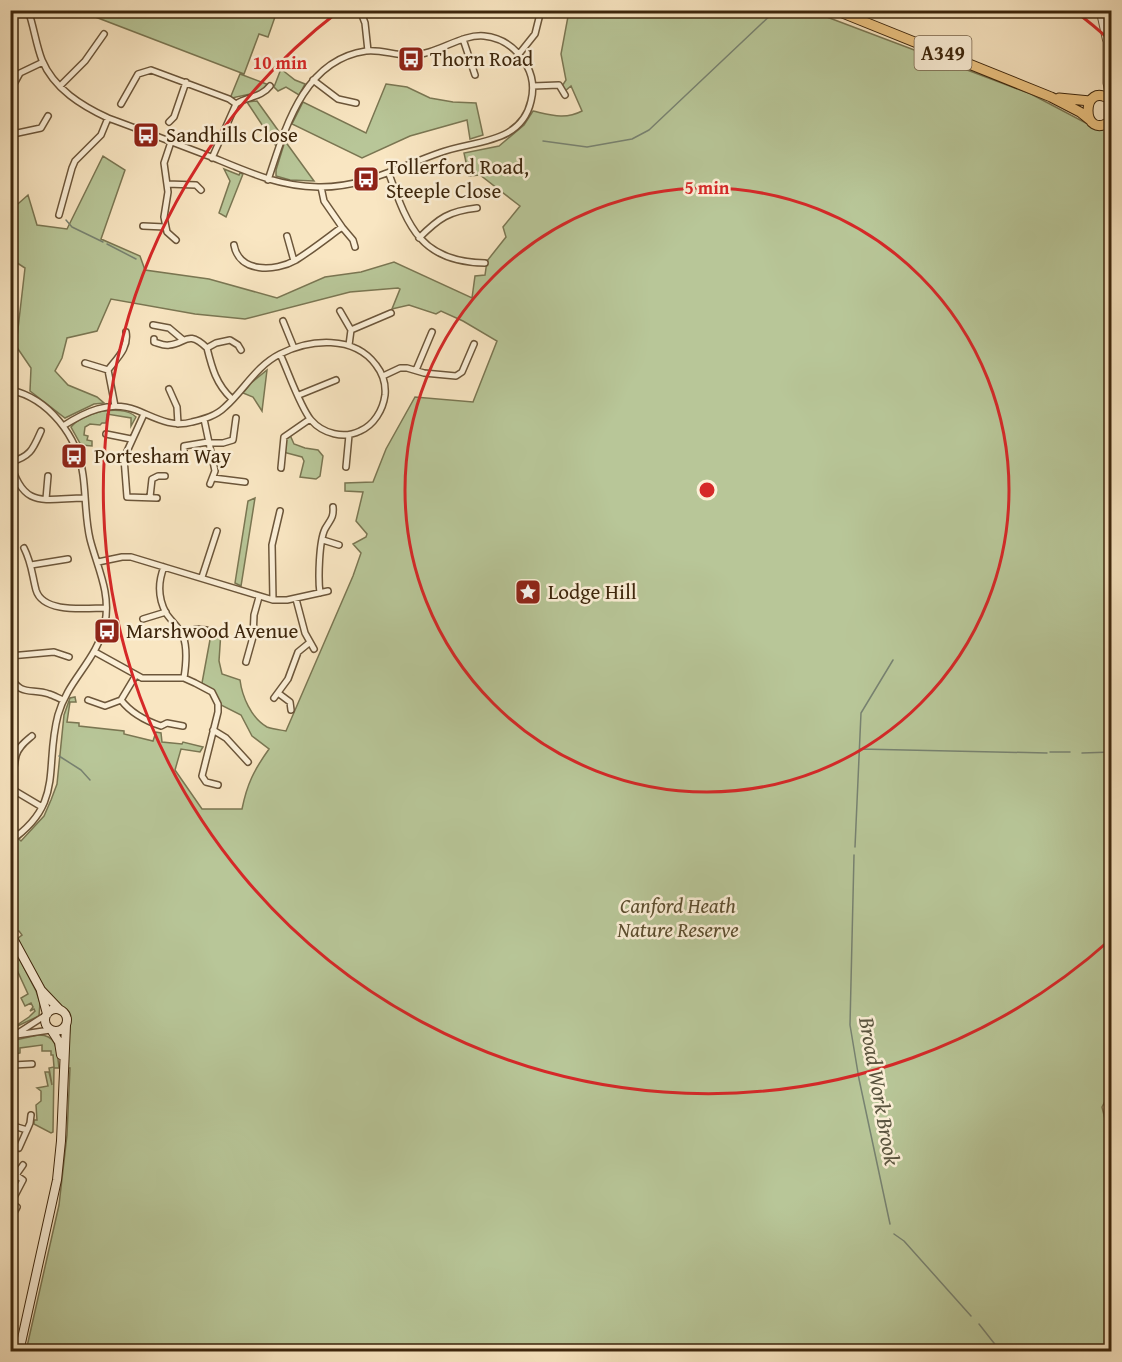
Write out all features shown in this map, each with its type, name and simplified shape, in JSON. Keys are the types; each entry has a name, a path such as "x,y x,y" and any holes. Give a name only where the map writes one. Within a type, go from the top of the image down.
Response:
{"main road":[{"name":"A349","path":"835,10 1051,97 1080,112 1090,120"},
{"path":"1110,122 1099,125 1090,120 1087,113 1092,100 1102,96 1111,101"},
{"name":"A349","path":"1051,97 1092,100"},
{"path":"10,933 40,990 46,1025 60,1046 63,1074"},
{"path":"19,1352 57,1180 61,1141 65,1014 40,990"},
{"path":"46,1015 50,1011 60,1010"},
{"path":"51,1030 61,1030 66,1025"}],"street":[{"path":"28,10 43,62 60,86 85,107 108,118 268,180 283,184 321,187 359,183 389,174 443,151 503,137 527,115 533,87 530,71 519,54 509,45 492,38 473,36 419,55 368,51 332,63 313,80 281,139 268,180"},
{"path":"360,10 365,23 368,51"},
{"path":"519,54 535,34 541,10"},
{"path":"1100,10 1107,42 1107,83 1111,101"},
{"path":"60,86 85,61 104,34"},
{"path":"463,39 475,75"},
{"path":"10,91 20,73 43,62"},
{"path":"121,104 134,80 143,72 158,71 236,104"},
{"path":"313,80 338,99 356,103"},
{"path":"169,122 174,117 186,82"},
{"path":"1092,100 1107,83"},
{"path":"533,87 559,85 565,95"},
{"path":"212,158 236,104 247,98 260,96 270,86"},
{"path":"13,134 41,128 48,116"},
{"path":"59,215 75,161 92,147 101,135 108,118"},
{"path":"10,123 13,134 10,166"},
{"path":"171,142 164,164 168,192 164,218 165,227 170,236 176,240"},
{"path":"389,174 404,216 419,238 446,257 457,261 482,263 479,271"},
{"path":"167,184 196,185 201,190"},
{"path":"321,187 324,201 353,240 355,247"},
{"path":"419,238 442,217 458,210 477,208"},
{"path":"143,226 165,227"},
{"path":"234,245 235,253 246,265 276,267 294,261 342,227"},
{"path":"287,236 294,261"},
{"path":"340,311 351,330 349,345"},
{"path":"351,330 391,313"},
{"path":"384,316 387,324"},
{"path":"283,321 294,348"},
{"path":"153,325 169,328 182,339"},
{"path":"288,329 294,326"},
{"path":"115,406 108,370 125,347 128,339 126,332"},
{"path":"416,370 431,335 422,336"},
{"path":"154,339 154,342 168,345 182,339 197,340 207,348 213,372 220,387 232,399"},
{"path":"207,348 230,340 241,350"},
{"path":"63,426 91,410 115,406 127,407 159,421 178,424 188,424 204,419 218,412 252,375 280,354 294,348 323,342 349,345 372,360 383,376 385,393 380,411 370,426 349,435 329,433 310,419 280,354"},
{"path":"383,376 400,368 456,376 462,372 474,344"},
{"path":"465,348 471,352"},
{"path":"85,363 108,370"},
{"path":"299,395 336,380"},
{"path":"169,389 177,407 178,424"},
{"path":"10,390 30,397 50,412 63,426 78,454 83,475 90,538 105,590 106,608 104,627 95,652 63,700 55,731 51,782 42,807 25,831 10,842"},
{"path":"144,414 124,458 124,497 153,497 152,479 165,476"},
{"path":"184,451 184,446 233,440 236,418"},
{"path":"204,419 215,466 212,481 245,482"},
{"path":"281,468 284,437 310,419"},
{"path":"40,431 29,454 11,461 13,473 21,488 27,495 36,499 84,498"},
{"path":"106,434 116,439 131,439"},
{"path":"349,435 346,464 354,462"},
{"path":"46,499 48,476"},
{"path":"320,592 318,574 324,531 334,516 333,507"},
{"path":"273,600 271,554 280,511"},
{"path":"272,519 279,520"},
{"path":"202,577 217,531"},
{"path":"323,540 339,545"},
{"path":"24,548 37,591 45,602 61,607 106,608"},
{"path":"98,562 125,556 202,577 273,600 296,599 328,591"},
{"path":"31,565 68,559"},
{"path":"164,567 159,579 159,587 166,612 183,635 186,649 183,678"},
{"path":"246,662 253,637 254,615 259,597"},
{"path":"296,599 309,643 314,649"},
{"path":"143,619 166,612"},
{"path":"183,635 196,629 206,630"},
{"path":"291,710 290,702 276,696 288,679 298,652 309,643"},
{"path":"10,656 54,652 69,657"},
{"path":"95,652 142,678 183,678 212,692 216,698 218,712 202,776 206,782 218,785"},
{"path":"241,653 248,655"},
{"path":"10,675 16,685 28,692 48,693 63,700"},
{"path":"88,700 105,706 121,700 136,675"},
{"path":"121,700 131,711 153,723 161,726 167,723 183,726"},
{"path":"213,730 226,738 249,762"},
{"path":"10,777 14,770 16,753 32,736"},
{"path":"238,762 243,756"},
{"path":"10,799 13,791 42,807"},
{"path":"13,1035 46,1015"},
{"path":"13,1035 51,1030"},
{"path":"10,1068 13,1065 32,1064"},
{"path":"19,1148 30,1123 31,1114"},
{"path":"10,1125 27,1130"},
{"path":"10,1220 17,1207 11,1202 22,1180 16,1175 23,1165"}],"green space":[{"path":"266,10 276,14 268,37 259,34 244,74 85,13 86,11"},
{"name":"Canford Heath Nature Reserve","path":"569,11 811,11 1031,94 1099,130 1111,128 1112,1088 1102,1107 1112,1147 1111,1351 26,1351 59,1205 67,1135 70,1068 67,1068 70,1024 67,1012 48,994 17,939 22,935 19,931 13,931 11,926 11,843 26,832 19,839 21,841 44,816 51,800 57,784 64,715 70,698 75,697 76,702 70,702 67,722 79,723 79,726 124,731 124,734 153,741 156,732 161,733 162,742 182,744 183,742 203,747 200,752 181,749 175,770 202,809 242,809 252,778 269,749 252,736 241,715 221,705 214,691 202,683 212,629 221,631 219,661 222,674 240,680 248,706 261,723 269,728 286,731 353,576 361,553 353,544 366,537 367,534 356,521 363,492 345,491 345,483 373,482 386,449 415,397 473,402 497,341 441,311 436,314 409,305 392,309 400,289 398,288 350,292 245,319 195,314 111,299 97,331 67,338 62,358 55,371 68,385 97,397 104,403 94,404 65,418 30,391 31,368 16,346 25,268 11,259 11,210 28,195 37,225 67,229 103,156 125,170 101,239 140,256 145,270 209,279 277,298 325,277 361,272 394,262 472,298 475,276 485,275 487,261 506,237 503,227 520,206 480,175 469,176 464,153 499,146 524,125 533,111 564,116 582,111 571,86 565,91 562,86 566,80 561,54"},
{"path":"281,69 295,80 305,84 299,95 286,87 278,91 274,87"},
{"path":"240,74 269,85 259,92 232,98"},
{"path":"386,84 407,87 430,98 476,103 483,135 470,139 467,120 410,136 362,158 292,124 303,102 366,133"},
{"path":"257,101 280,133 276,146 247,102"},
{"path":"285,141 314,181 290,180 276,176"},
{"path":"224,169 239,175 243,174 226,217 219,213 230,181"},
{"path":"267,370 262,411 253,397 243,393"},
{"path":"102,411 125,411 136,417 131,426 131,418 107,414 106,423 90,424 85,427 84,435 88,436 87,440 92,441 92,446 81,445 71,427 81,419"},
{"path":"290,435 294,444 318,450 323,456 320,476 316,479 300,477 304,461 302,457 283,452 286,437"},
{"path":"255,498 241,586 235,583 248,501"},
{"path":"10,941 40,1003 39,1016 11,1029 35,1011 34,1009 30,1011 33,1007 31,1003 25,1006 21,998 28,994 11,957"},
{"path":"45,1035 53,1041 58,1056 59,1068 54,1068 53,1132 51,1133 34,1124 34,1120 37,1120 36,1105 41,1101 41,1091 37,1088 48,1086 45,1072 49,1072 52,1085 49,1068 54,1067 53,1055 51,1051 42,1051 42,1045 20,1048 20,1053 16,1054 11,1048 11,1041"}],"waterway":[{"path":"543,141 587,147 632,139 649,130 776,10"},
{"path":"806,10 811,12"},
{"path":"66,220 72,227 103,242"},
{"path":"107,244 136,259"},
{"name":"Broad Work Brook","path":"855,847 861,713 893,660"},
{"path":"860,749 1047,753"},
{"path":"1050,752 1070,752"},
{"path":"1082,753 1112,752"},
{"path":"59,756 81,770 90,780"},
{"name":"Broad Work Brook","path":"854,855 850,1025 859,1079 890,1224"},
{"name":"Broad Work Brook","path":"894,1234 904,1241 971,1316"},
{"name":"Broad Work Brook","path":"979,1324 1001,1352"}],"place":[{"name":"Thorn Road","path":"411,59"},
{"name":"Sandhills Close","path":"146,135"},
{"name":"Tollerford Road, Steeple Close","path":"366,179"},
{"name":"Portesham Way","path":"74,456"},
{"name":"Lodge Hill","path":"528,592"},
{"name":"Marshwood Avenue","path":"107,631"}]}
